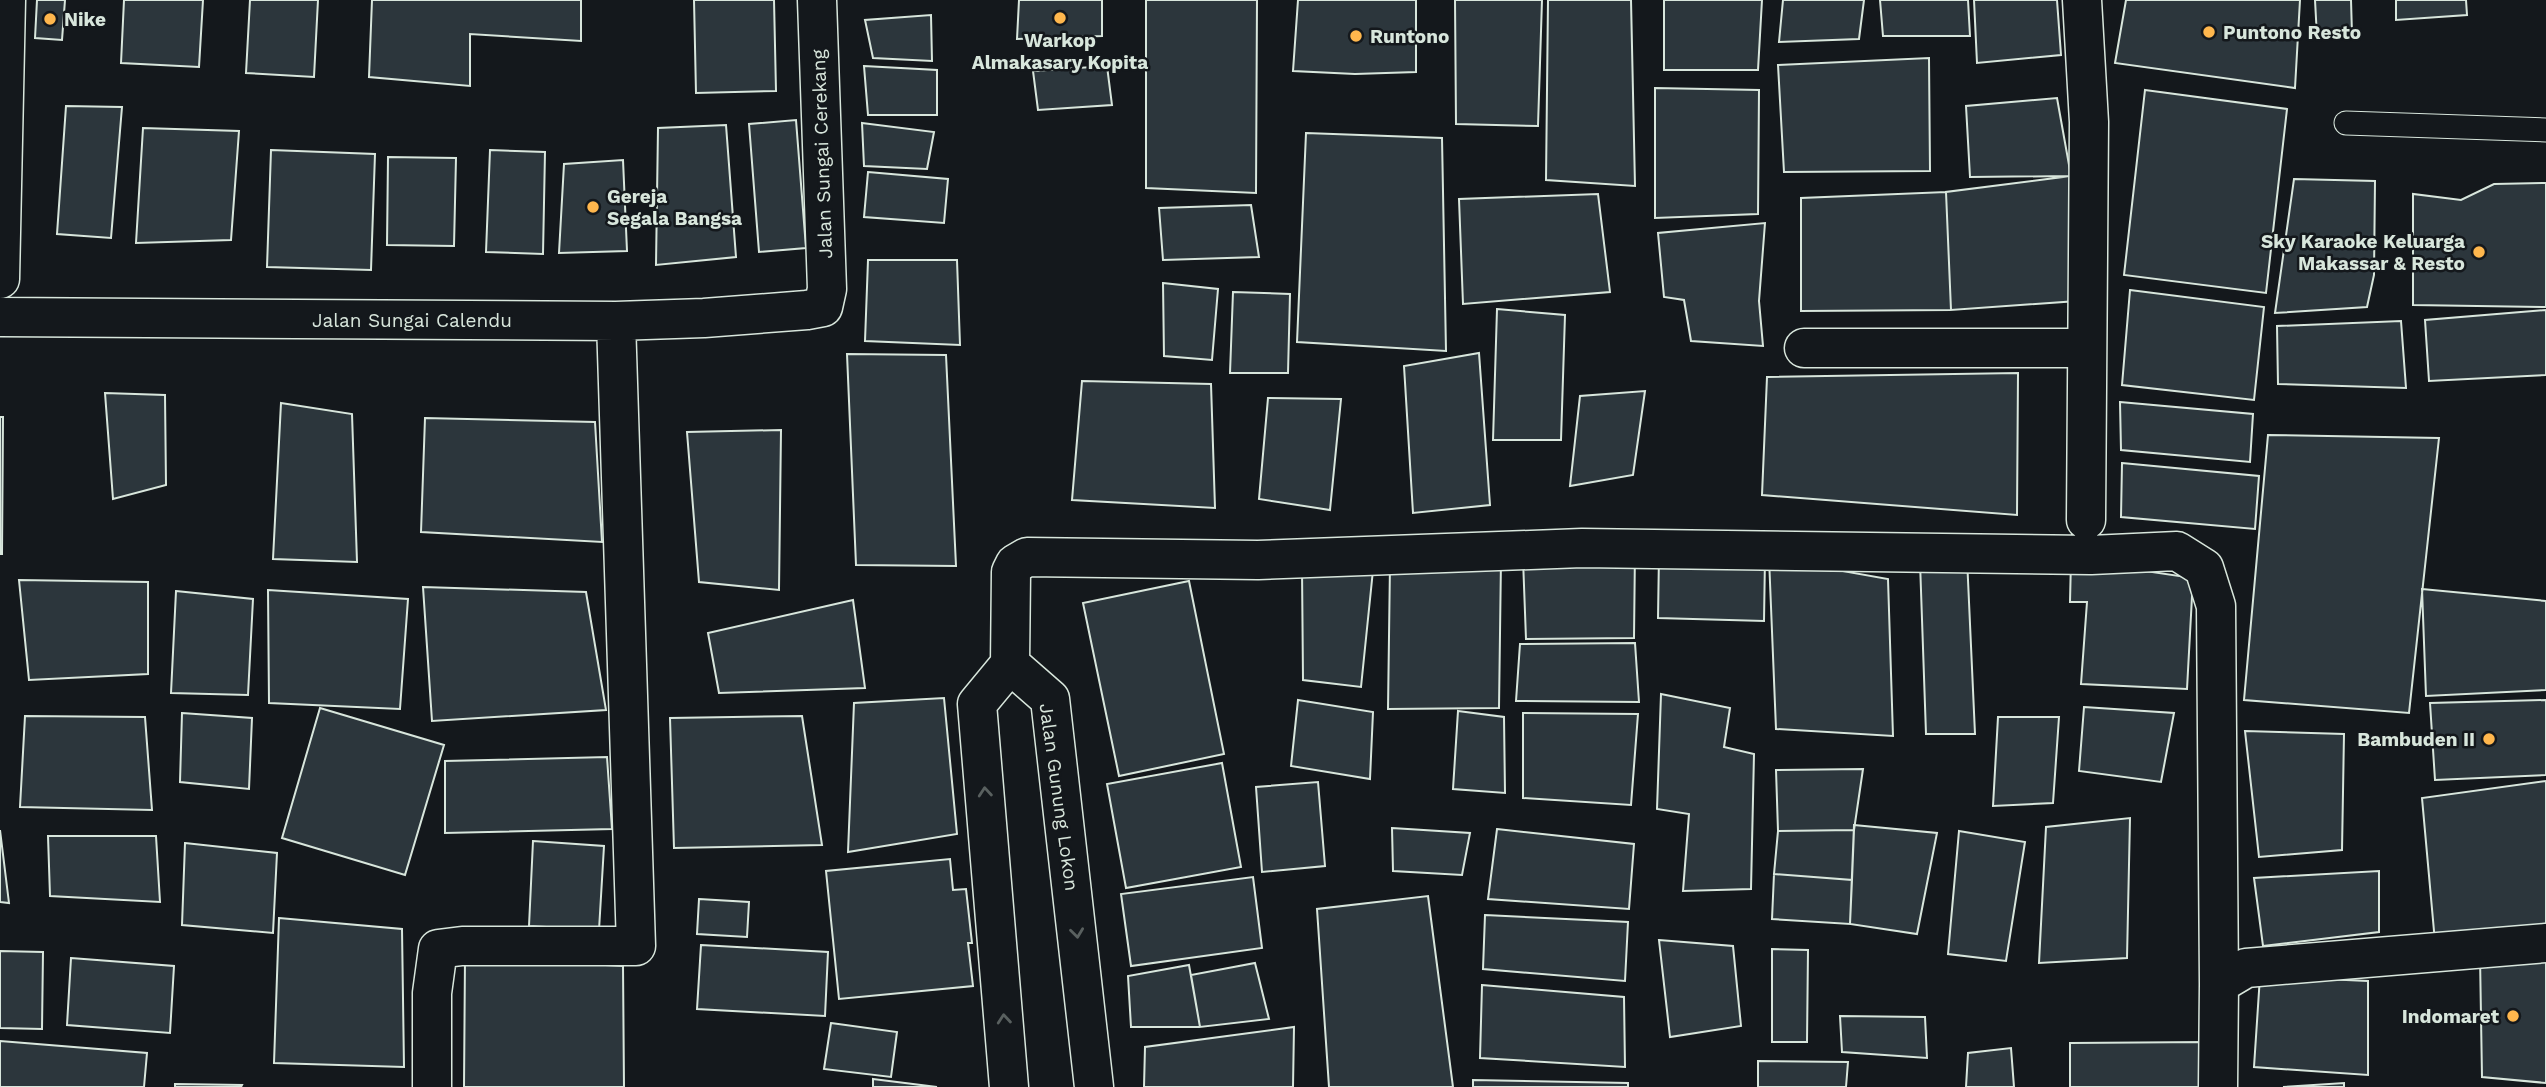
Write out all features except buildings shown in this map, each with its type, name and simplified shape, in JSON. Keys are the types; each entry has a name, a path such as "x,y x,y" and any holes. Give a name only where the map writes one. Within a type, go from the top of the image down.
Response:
{"street":[{"path":"0,279 6,0"},
{"name":"Jalan Sungai Cerekang","path":"817,0 827,289 823,307"},
{"path":"2082,0 2089,122 2086,520"},
{"name":"Jalan Sungai Calendu","path":"0,317 616,321 704,318 823,307"},
{"path":"432,1087 432,992 439,949 462,946 636,946 616,321"},
{"path":"1804,348 2087,348"},
{"path":"1009,1087 977,704 1010,664 1011,572 1015,564 1027,557 1258,560 1581,548 2091,555 2177,551 2204,568 2216,606 2218,1087"},
{"name":"Jalan Gunung Lokon","path":"1010,664 1050,699 1094,1087"},
{"path":"2219,984 2246,968 2546,943"}],"lane":[{"path":"2346,123 2546,130"}],"place":[{"name":"Warkop Almakasary Kopita","path":"1060,18"},
{"name":"Nike","path":"50,19"},
{"name":"Puntono Resto","path":"2209,32"},
{"name":"Runtono","path":"1356,36"},
{"name":"Gereja Segala Bangsa","path":"593,207"},
{"name":"Sky Karaoke Keluarga Makassar & Resto","path":"2479,252"},
{"name":"Bambuden II","path":"2489,739"},
{"name":"Indomaret","path":"2513,1016"}]}
